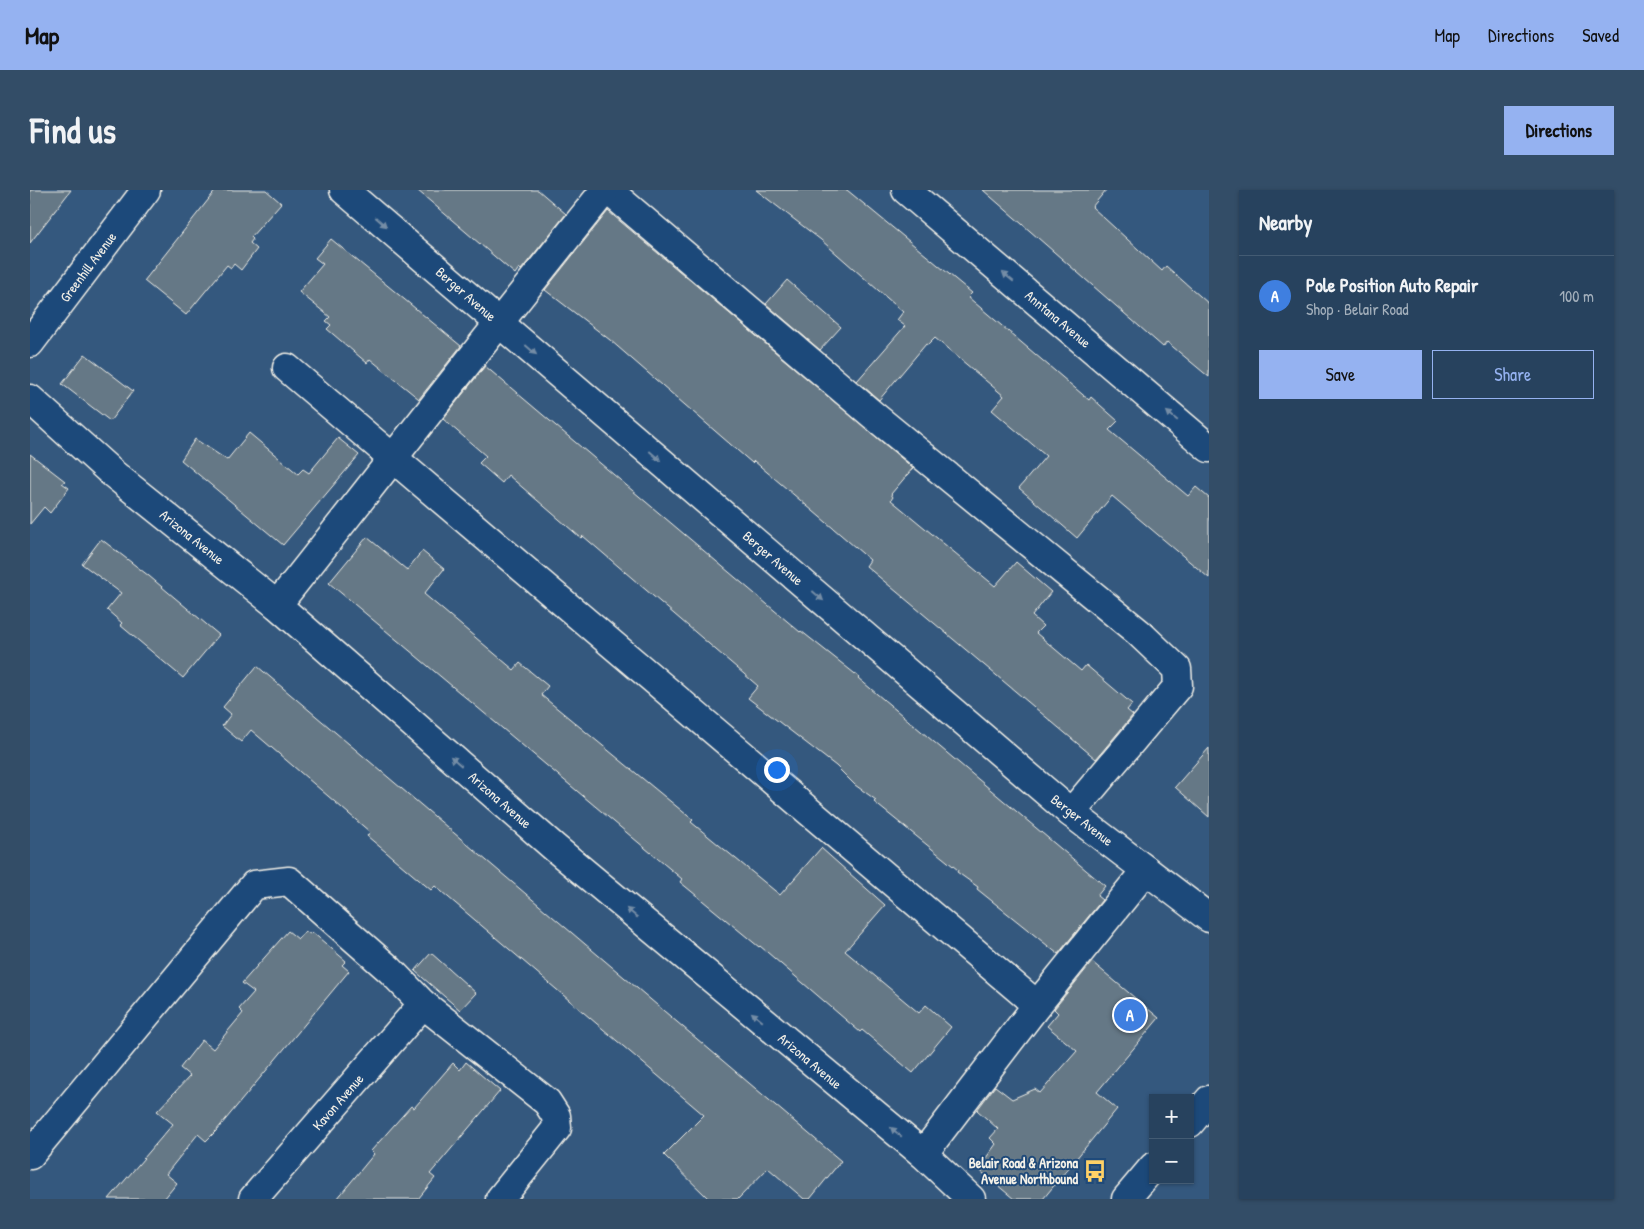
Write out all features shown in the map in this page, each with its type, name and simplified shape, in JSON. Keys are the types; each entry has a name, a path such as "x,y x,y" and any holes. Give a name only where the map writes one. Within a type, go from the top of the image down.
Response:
{"street":[{"name":"Greenhill Avenue","path":"30,343 146,190"},
{"name":"Berger Avenue","path":"344,190 1071,813 1209,918"},
{"path":"277,605 394,459 498,322 606,190 873,415 1138,632 1177,669 1178,686 1071,813"},
{"name":"Anntana Avenue","path":"906,190 1209,448"},
{"path":"286,368 1037,1005"},
{"name":"Arizona Avenue","path":"30,399 111,472 277,605 555,848 923,1154 971,1199"},
{"path":"923,1154 1037,1005 1146,870"},
{"path":"30,1155 254,885 289,882 390,970 424,1004 547,1102 556,1116 557,1128 500,1199"},
{"name":"Kavon Avenue","path":"253,1199 424,1004"},
{"path":"1126,1199 1149,1173"}],"building":[{"path":"30,190 71,190 30,243"},
{"path":"216,190 266,190 281,203 251,237 253,239 250,243 257,249 241,270 234,264 231,268 227,265 186,315 144,281"},
{"path":"417,190 538,190 566,214 521,270 519,268 515,274"},
{"path":"756,190 847,190 972,293 968,297 1089,400 1091,397 1118,421 1109,430 1188,496 1196,487 1209,498 1209,578 1112,496 1077,538 1019,488 1046,456 992,410 1004,396 935,338 928,345 926,344 879,400 857,381 905,326 897,320 903,312 821,240"},
{"path":"983,190 1106,190 1092,207 1162,271 1166,266 1209,304 1209,377 1167,342 1163,347"},
{"path":"608,211 913,468 891,494 893,497 891,500 995,586 1016,562 1051,592 1032,616 1043,626 1036,633 1081,671 1086,665 1132,704 1127,710 1133,715 1096,759 866,566 870,560 833,528 754,461 752,463 610,340 545,290"},
{"path":"331,239 461,346 419,399 370,359 367,363 327,329 331,325 326,321 330,317 299,292 323,264 315,258"},
{"path":"787,280 841,327 820,350 766,304"},
{"path":"85,354 133,391 110,421 62,384"},
{"path":"485,366 800,632 859,677 1105,886 1097,896 1102,900 1058,954 874,802 876,800 855,785 836,766 748,698 758,686 583,536 581,538 508,475 502,483 479,463 486,456 443,419"},
{"path":"249,433 298,474 303,469 309,473 338,438 359,455 283,545 181,460 195,439 227,460"},
{"path":"30,454 65,481 62,483 69,488 50,513 44,507 30,524"},
{"path":"367,537 407,570 422,551 444,569 424,594 514,670 520,663 548,686 541,695 693,820 691,822 780,895 821,848 885,905 845,951 919,1013 926,1005 951,1027 913,1073 862,1030 860,1032 760,946 680,882 682,879 329,583"},
{"path":"101,539 149,576 219,635 183,678 120,625 122,623 107,610 121,593 82,564"},
{"path":"257,666 841,1161 810,1199 804,1199 768,1168 738,1199 709,1199 664,1155 704,1115 435,886 431,890 367,836 370,832 251,730 241,742 222,726 231,714 223,707"},
{"path":"1209,748 1209,817 1175,787"},
{"path":"288,931 298,939 305,931 310,934 312,932 346,961 342,965 349,971 216,1131 206,1141 198,1134 166,1174 177,1183 164,1199 109,1199 173,1124 157,1111 190,1076 180,1068 202,1040 213,1049 243,1013 239,1009 254,992 242,983"},
{"path":"431,953 476,993 460,1010 415,971"},
{"path":"1092,962 1159,1018 1097,1092 1117,1109 1043,1199 1014,1199 978,1169 996,1144 990,1138 998,1129 977,1110 995,1086 1012,1099 1035,1089 1040,1093 1077,1051 1047,1026 1058,1013 1054,1009"},
{"path":"466,1062 500,1091 430,1174 435,1178 418,1199 337,1199 374,1154 371,1151 411,1106 414,1108 453,1063 460,1070"}],"place":[{"name":"Pole Position Auto Repair","path":"1130,1015"},
{"name":"Belair Road & Arizona Avenue Northbound","path":"1095,1171"}]}
